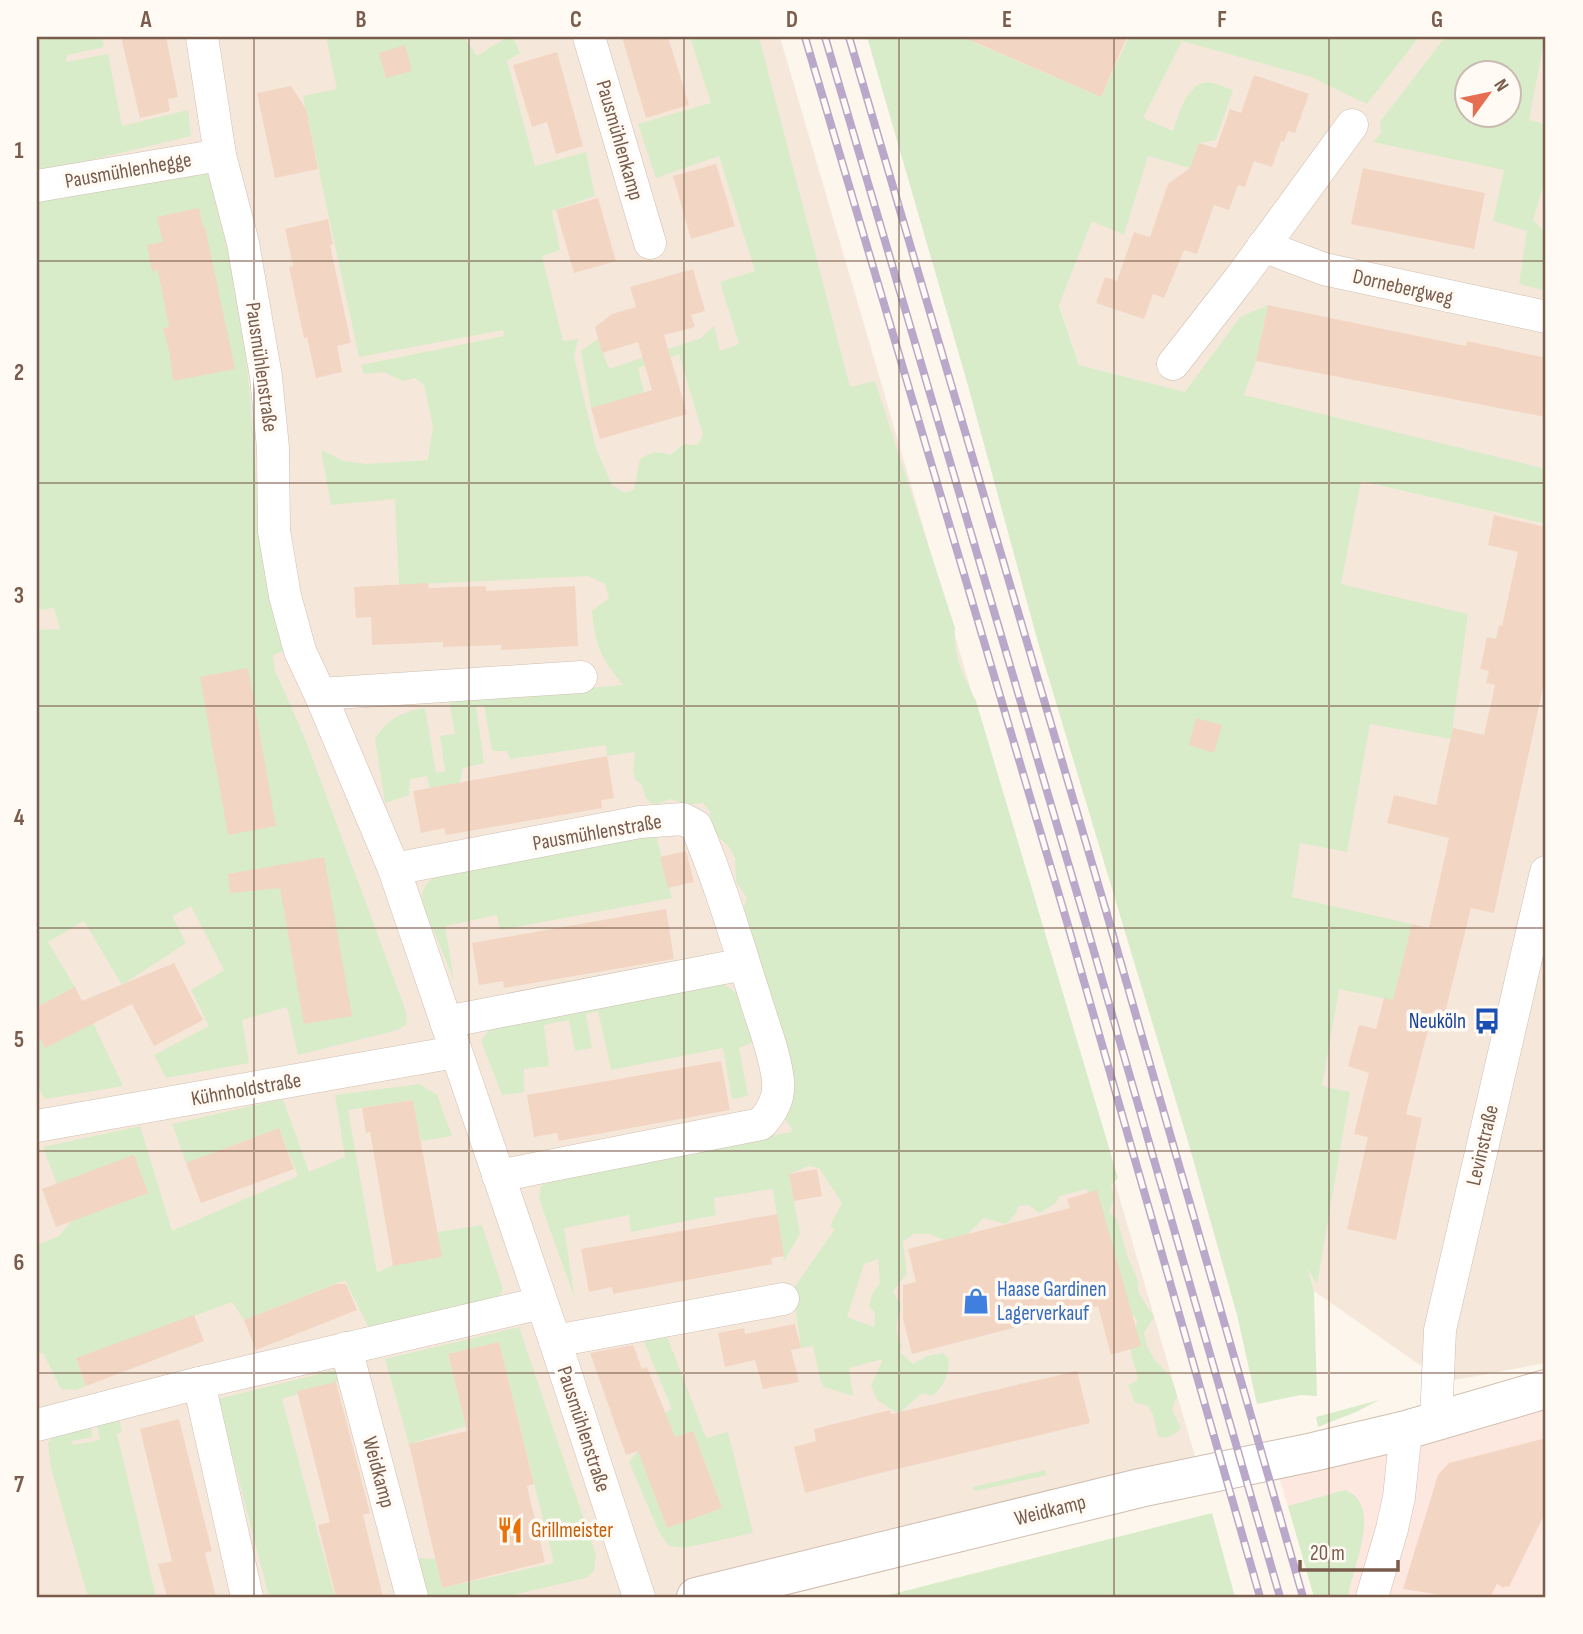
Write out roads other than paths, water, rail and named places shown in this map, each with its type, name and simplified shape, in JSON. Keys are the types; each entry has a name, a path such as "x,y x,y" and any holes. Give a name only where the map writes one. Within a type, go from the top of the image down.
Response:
{"street":[{"name":"Pausmühlenstraße","path":"202,37 220,155 243,243 267,389 273,448 274,531 285,596 300,651 394,869 639,1597"},
{"name":"Pausmühlenkamp","path":"589,37 650,243"},
{"path":"1173,364 1352,125"},
{"name":"Pausmühlenhegge","path":"37,186 220,155"},
{"name":"Dornebergweg","path":"1264,246 1324,269 1546,317"},
{"path":"320,694 581,677"},
{"name":"Pausmühlenstraße","path":"394,869 640,822 683,819 696,826 744,964 779,1083 771,1113 761,1124 498,1175"},
{"name":"Levinstraße","path":"1421,1425 1440,1330 1546,872"},
{"path":"446,1022 744,964"},
{"name":"Kühnholdstraße","path":"37,1126 455,1052"},
{"name":"Pausmühlenstraße","path":"555,1341 783,1299"},
{"path":"37,1426 199,1383 541,1303"},
{"name":"Weidkamp","path":"346,1348 412,1597"},
{"path":"199,1383 247,1597"},
{"name":"Weidkamp","path":"696,1597 735,1592 1140,1488 1312,1452 1421,1425 1545,1384"},
{"path":"1372,1597 1421,1425"}],"railway":[{"path":"805,37 1067,922 1260,1597"},
{"path":"825,37 1084,917 1280,1597"},
{"path":"849,37 1106,911 1303,1597"}],"place":[{"name":"Neuköln","path":"1487,1021"},
{"name":"Haase Gardinen Lagerverkauf","path":"976,1301"},
{"name":"Grillmeister","path":"510,1530"}]}
